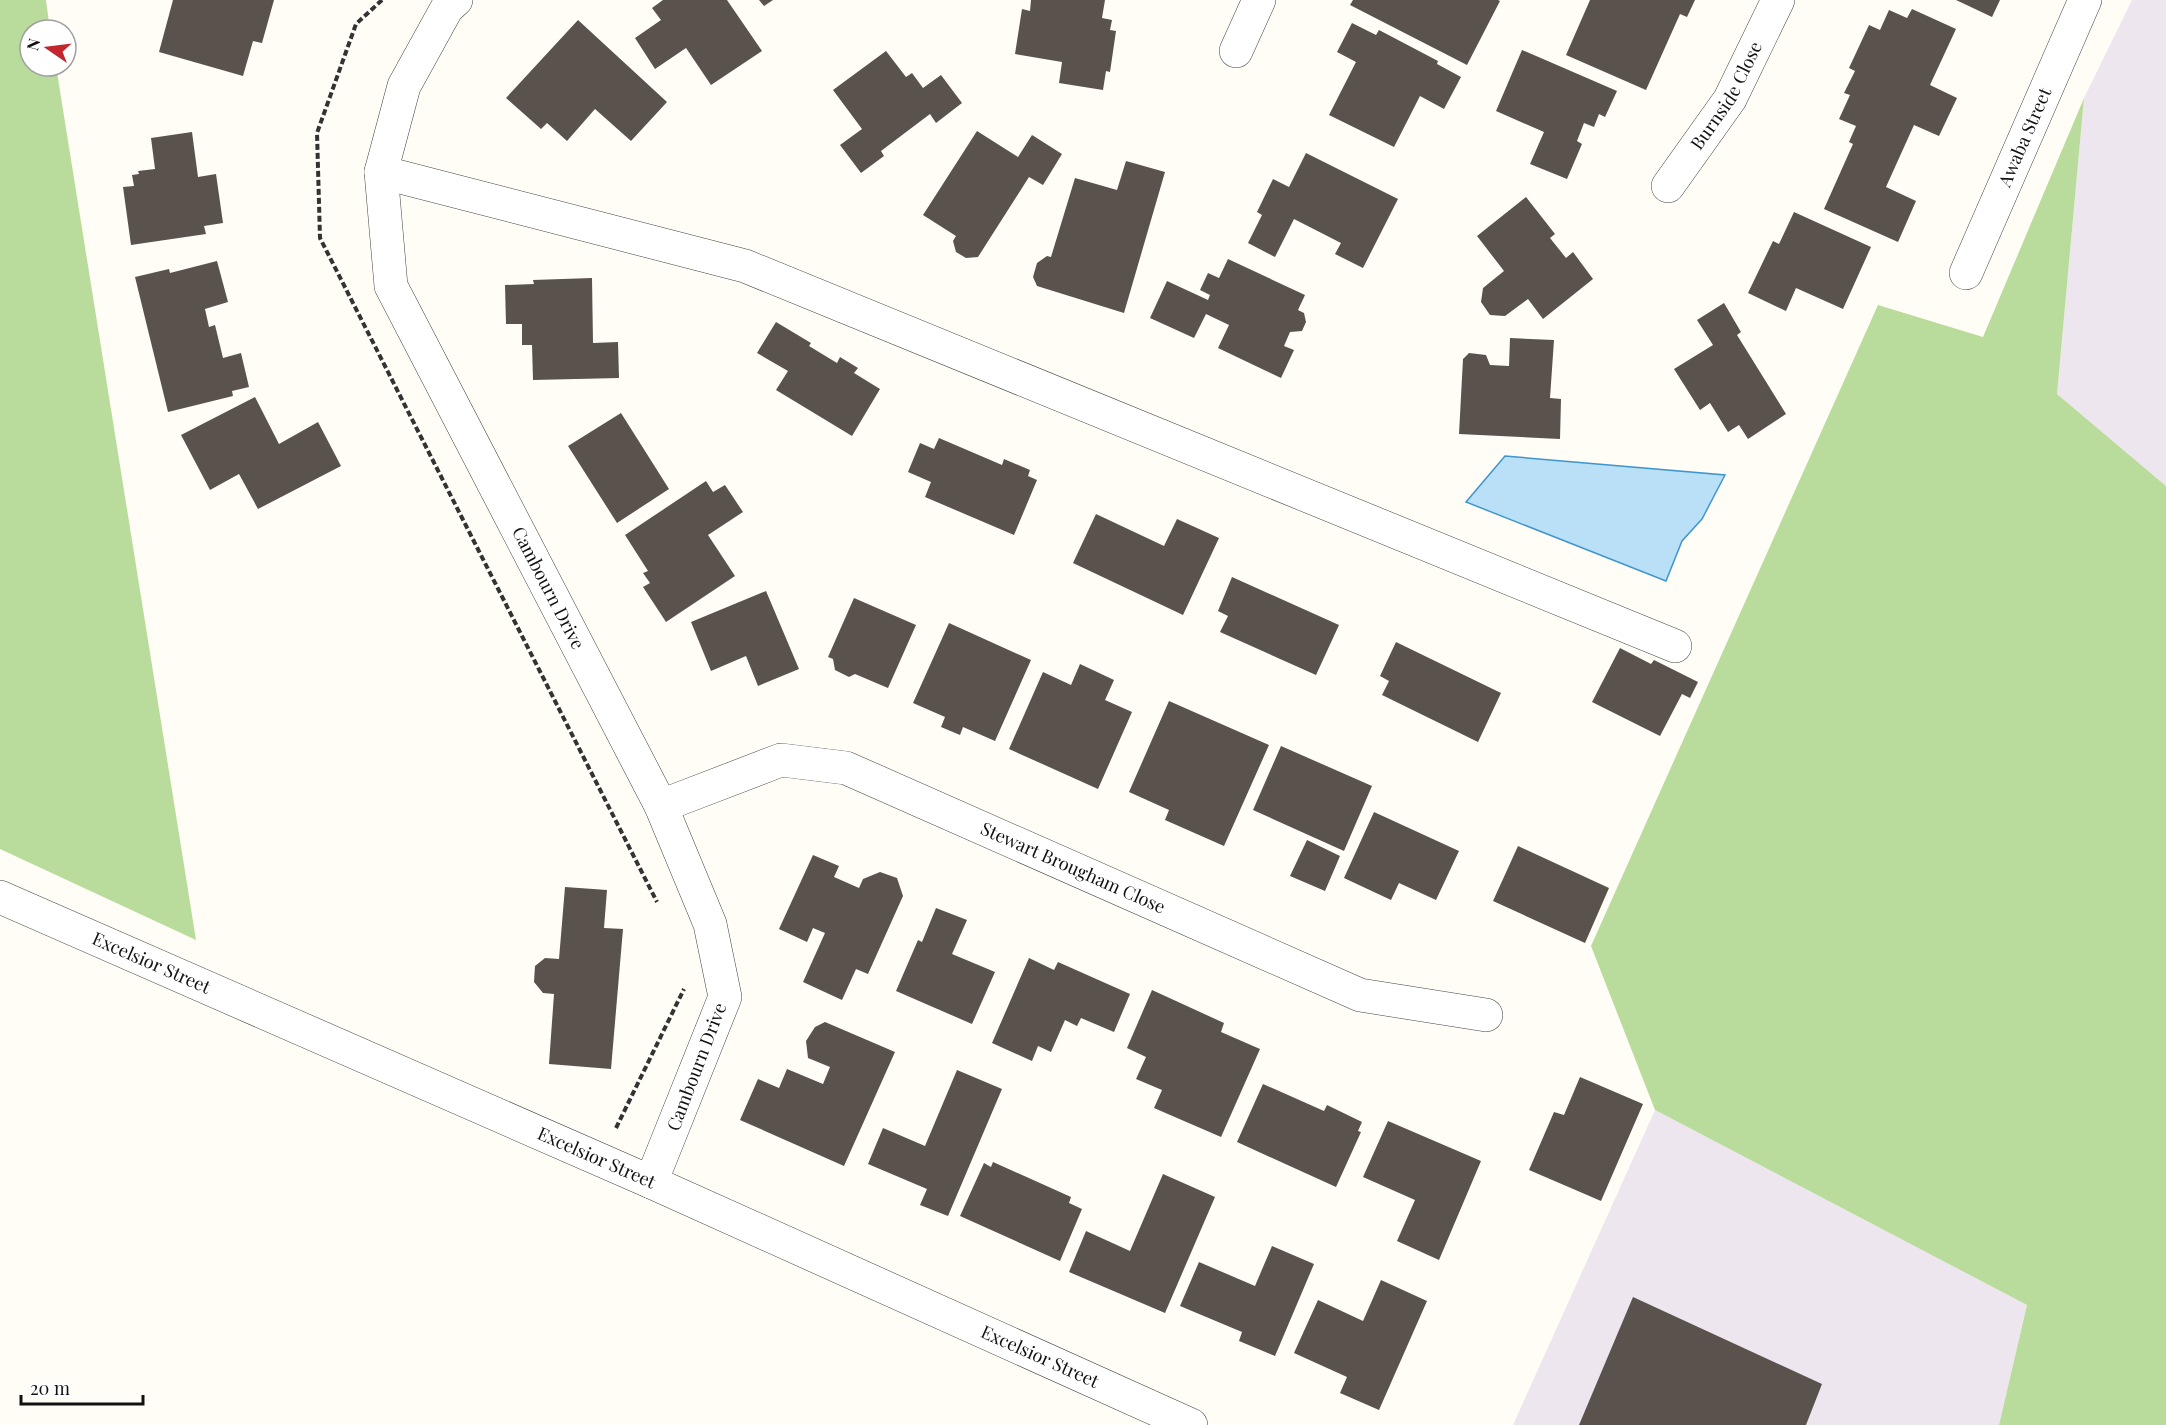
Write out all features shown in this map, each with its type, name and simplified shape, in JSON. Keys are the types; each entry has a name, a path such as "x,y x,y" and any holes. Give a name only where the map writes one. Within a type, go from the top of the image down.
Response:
{"street":[{"name":"Cambourn Drive","path":"456,0 447,8 404,86 381,172 391,286 661,806 710,924 725,997 651,1182"},
{"path":"1236,51 1259,0"},
{"name":"Burnside Close","path":"1668,186 1730,99 1778,0"},
{"name":"Awaba Street","path":"1966,273 2085,0"},
{"path":"381,172 745,266 1675,646"},
{"name":"Stewart Brougham Close","path":"661,806 781,760 846,768 1360,995 1486,1016"},
{"name":"Excelsior Street","path":"0,897 600,1159 1191,1425"}],"path":[{"path":"382,0 356,24 317,133 320,238 658,903"},
{"path":"600,1159 684,989 682,978"}],"shaded area":[{"path":"2132,0 2166,0 2166,486 2057,394 2084,98"},
{"path":"1655,1110 2027,1305 1999,1425 1513,1425"}],"green space":[{"path":"0,0 46,0 48,18 18,18 18,78 58,78 196,940 0,849"},
{"path":"2084,98 2057,394 2166,486 2166,1425 1999,1425 2027,1305 1655,1110 1591,946 1878,305 1983,337"}],"water":[{"path":"1505,456 1725,475 1702,519 1682,541 1666,581 1466,502"}],"building":[{"path":"173,0 274,0 262,43 253,41 243,76 159,52"},
{"path":"663,0 727,0 762,51 711,85 686,48 655,69 635,38 661,20 652,8"},
{"path":"759,0 773,0 764,6"},
{"path":"1031,0 1105,0 1102,18 1112,20 1110,30 1116,31 1110,72 1106,71 1103,90 1059,83 1062,62 1015,54 1022,9 1030,11"},
{"path":"1353,0 1500,1 1467,65 1350,5"},
{"path":"1590,0 1695,0 1687,17 1680,14 1646,90 1566,55"},
{"path":"1956,0 2000,0 1992,17"},
{"path":"1912,9 1956,29 1930,85 1957,98 1939,136 1914,125 1886,187 1916,201 1898,242 1824,209 1853,144 1849,142 1856,126 1839,119 1850,95 1844,93 1855,71 1849,68 1869,25 1880,30 1889,10 1907,18"},
{"path":"578,20 667,102 631,141 595,109 567,141 547,123 541,129 506,98"},
{"path":"1352,23 1376,35 1379,30 1438,61 1437,64 1461,77 1444,109 1420,96 1394,147 1329,115 1356,62 1337,52"},
{"path":"1522,50 1617,91 1605,117 1599,114 1594,127 1584,123 1577,141 1582,144 1567,179 1530,164 1544,132 1496,111"},
{"path":"886,51 906,77 912,73 923,88 941,75 962,103 936,123 930,114 881,151 884,156 861,173 840,145 862,129 833,90"},
{"path":"977,131 1018,157 1032,135 1062,154 1043,185 1029,177 978,257 966,258 956,252 953,241 956,236 923,215"},
{"path":"192,132 198,177 216,174 223,223 204,226 206,234 131,245 123,187 134,186 132,175 139,174 138,171 155,169 151,138"},
{"path":"1306,153 1398,199 1363,268 1335,254 1341,243 1294,219 1275,257 1248,243 1262,215 1257,212 1273,179 1289,187"},
{"path":"1126,161 1165,172 1124,313 1037,286 1033,277 1037,263 1047,256 1051,257 1075,178 1117,190"},
{"path":"1526,197 1555,234 1550,238 1566,258 1573,252 1593,279 1543,319 1528,299 1505,316 1490,315 1481,302 1483,288 1504,271 1477,236"},
{"path":"1794,212 1871,247 1843,309 1796,288 1786,311 1748,293 1773,241 1779,244"},
{"path":"1228,259 1305,295 1298,310 1304,313 1306,322 1302,331 1290,332 1284,346 1294,350 1281,378 1218,348 1229,325 1206,314 1194,338 1150,318 1167,281 1208,300 1210,295 1200,290 1208,273 1219,278"},
{"path":"217,261 228,302 205,309 209,327 215,325 223,358 241,353 249,387 232,391 233,396 168,412 135,277 169,269 170,273"},
{"path":"592,278 593,343 618,342 619,378 533,380 532,345 522,345 522,324 506,324 505,285 534,284 533,280"},
{"path":"1724,303 1741,332 1737,335 1786,414 1748,439 1739,425 1728,432 1710,403 1700,410 1674,369 1713,345 1697,320"},
{"path":"776,322 811,343 809,346 837,363 840,357 858,368 854,373 880,389 852,436 776,390 788,371 757,353"},
{"path":"1510,338 1554,340 1550,398 1561,399 1560,439 1459,434 1463,359 1469,353 1486,355 1490,365 1509,366"},
{"path":"255,397 279,444 318,422 341,466 258,509 239,474 210,490 181,435"},
{"path":"621,413 669,489 617,523 568,446"},
{"path":"939,438 1002,465 1004,459 1030,470 1028,476 1037,480 1014,535 925,497 931,482 908,472 920,443 934,449"},
{"path":"706,481 713,492 725,485 743,512 708,535 735,576 666,622 643,587 650,583 643,573 648,571 625,535"},
{"path":"1096,514 1164,546 1177,519 1219,538 1183,615 1073,563"},
{"path":"1232,577 1339,625 1316,675 1220,632 1228,616 1218,611"},
{"path":"766,591 799,669 758,686 746,656 711,671 691,622"},
{"path":"854,598 916,625 888,688 855,674 849,677 835,670 833,659 828,657"},
{"path":"949,623 1031,660 995,741 963,727 960,735 941,727 945,717 913,703"},
{"path":"1396,642 1501,693 1478,742 1382,695 1389,681 1380,676"},
{"path":"1620,648 1651,664 1654,660 1698,682 1690,698 1682,694 1660,736 1592,702"},
{"path":"1080,664 1114,680 1105,700 1132,712 1098,789 1009,749 1043,672 1071,685"},
{"path":"1169,701 1269,745 1224,846 1165,820 1169,810 1129,792"},
{"path":"1281,746 1372,786 1344,851 1253,810"},
{"path":"1374,812 1459,851 1436,900 1399,883 1391,900 1344,878"},
{"path":"1307,840 1340,856 1325,891 1290,876"},
{"path":"1518,846 1609,888 1585,943 1493,901"},
{"path":"813,855 839,866 834,877 859,888 863,879 880,872 897,878 903,896 868,974 856,969 842,1000 803,982 825,933 813,928 807,942 779,929"},
{"path":"565,887 607,890 604,928 623,929 611,1069 549,1064 554,994 543,993 534,982 535,966 545,958 559,959"},
{"path":"936,908 967,920 952,954 995,972 972,1024 896,991 918,940 922,942"},
{"path":"1029,958 1054,970 1058,962 1130,994 1114,1032 1081,1018 1077,1026 1065,1020 1051,1052 1038,1046 1032,1061 992,1043"},
{"path":"1152,990 1224,1023 1221,1032 1260,1049 1221,1137 1154,1108 1162,1090 1136,1079 1146,1057 1127,1048"},
{"path":"825,1022 895,1052 844,1166 740,1120 758,1079 779,1088 787,1069 823,1084 830,1067 808,1058 806,1041 815,1027"},
{"path":"957,1070 1002,1089 948,1216 920,1205 927,1189 868,1164 883,1128 925,1146"},
{"path":"1580,1077 1643,1104 1601,1201 1529,1170 1554,1112 1564,1115"},
{"path":"1263,1084 1324,1111 1327,1105 1362,1122 1358,1131 1361,1132 1336,1187 1237,1142"},
{"path":"1388,1121 1481,1161 1439,1260 1397,1241 1415,1200 1363,1177"},
{"path":"993,1162 1071,1197 1069,1203 1082,1209 1060,1261 960,1216 984,1163 991,1167"},
{"path":"1163,1174 1215,1197 1165,1313 1069,1272 1086,1231 1130,1251"},
{"path":"1272,1246 1314,1264 1275,1356 1239,1341 1242,1332 1180,1306 1199,1262 1255,1286"},
{"path":"1381,1280 1427,1301 1379,1410 1340,1393 1347,1377 1294,1353 1318,1300 1363,1321"},
{"path":"1633,1297 1822,1384 1806,1425 1579,1425"}]}
